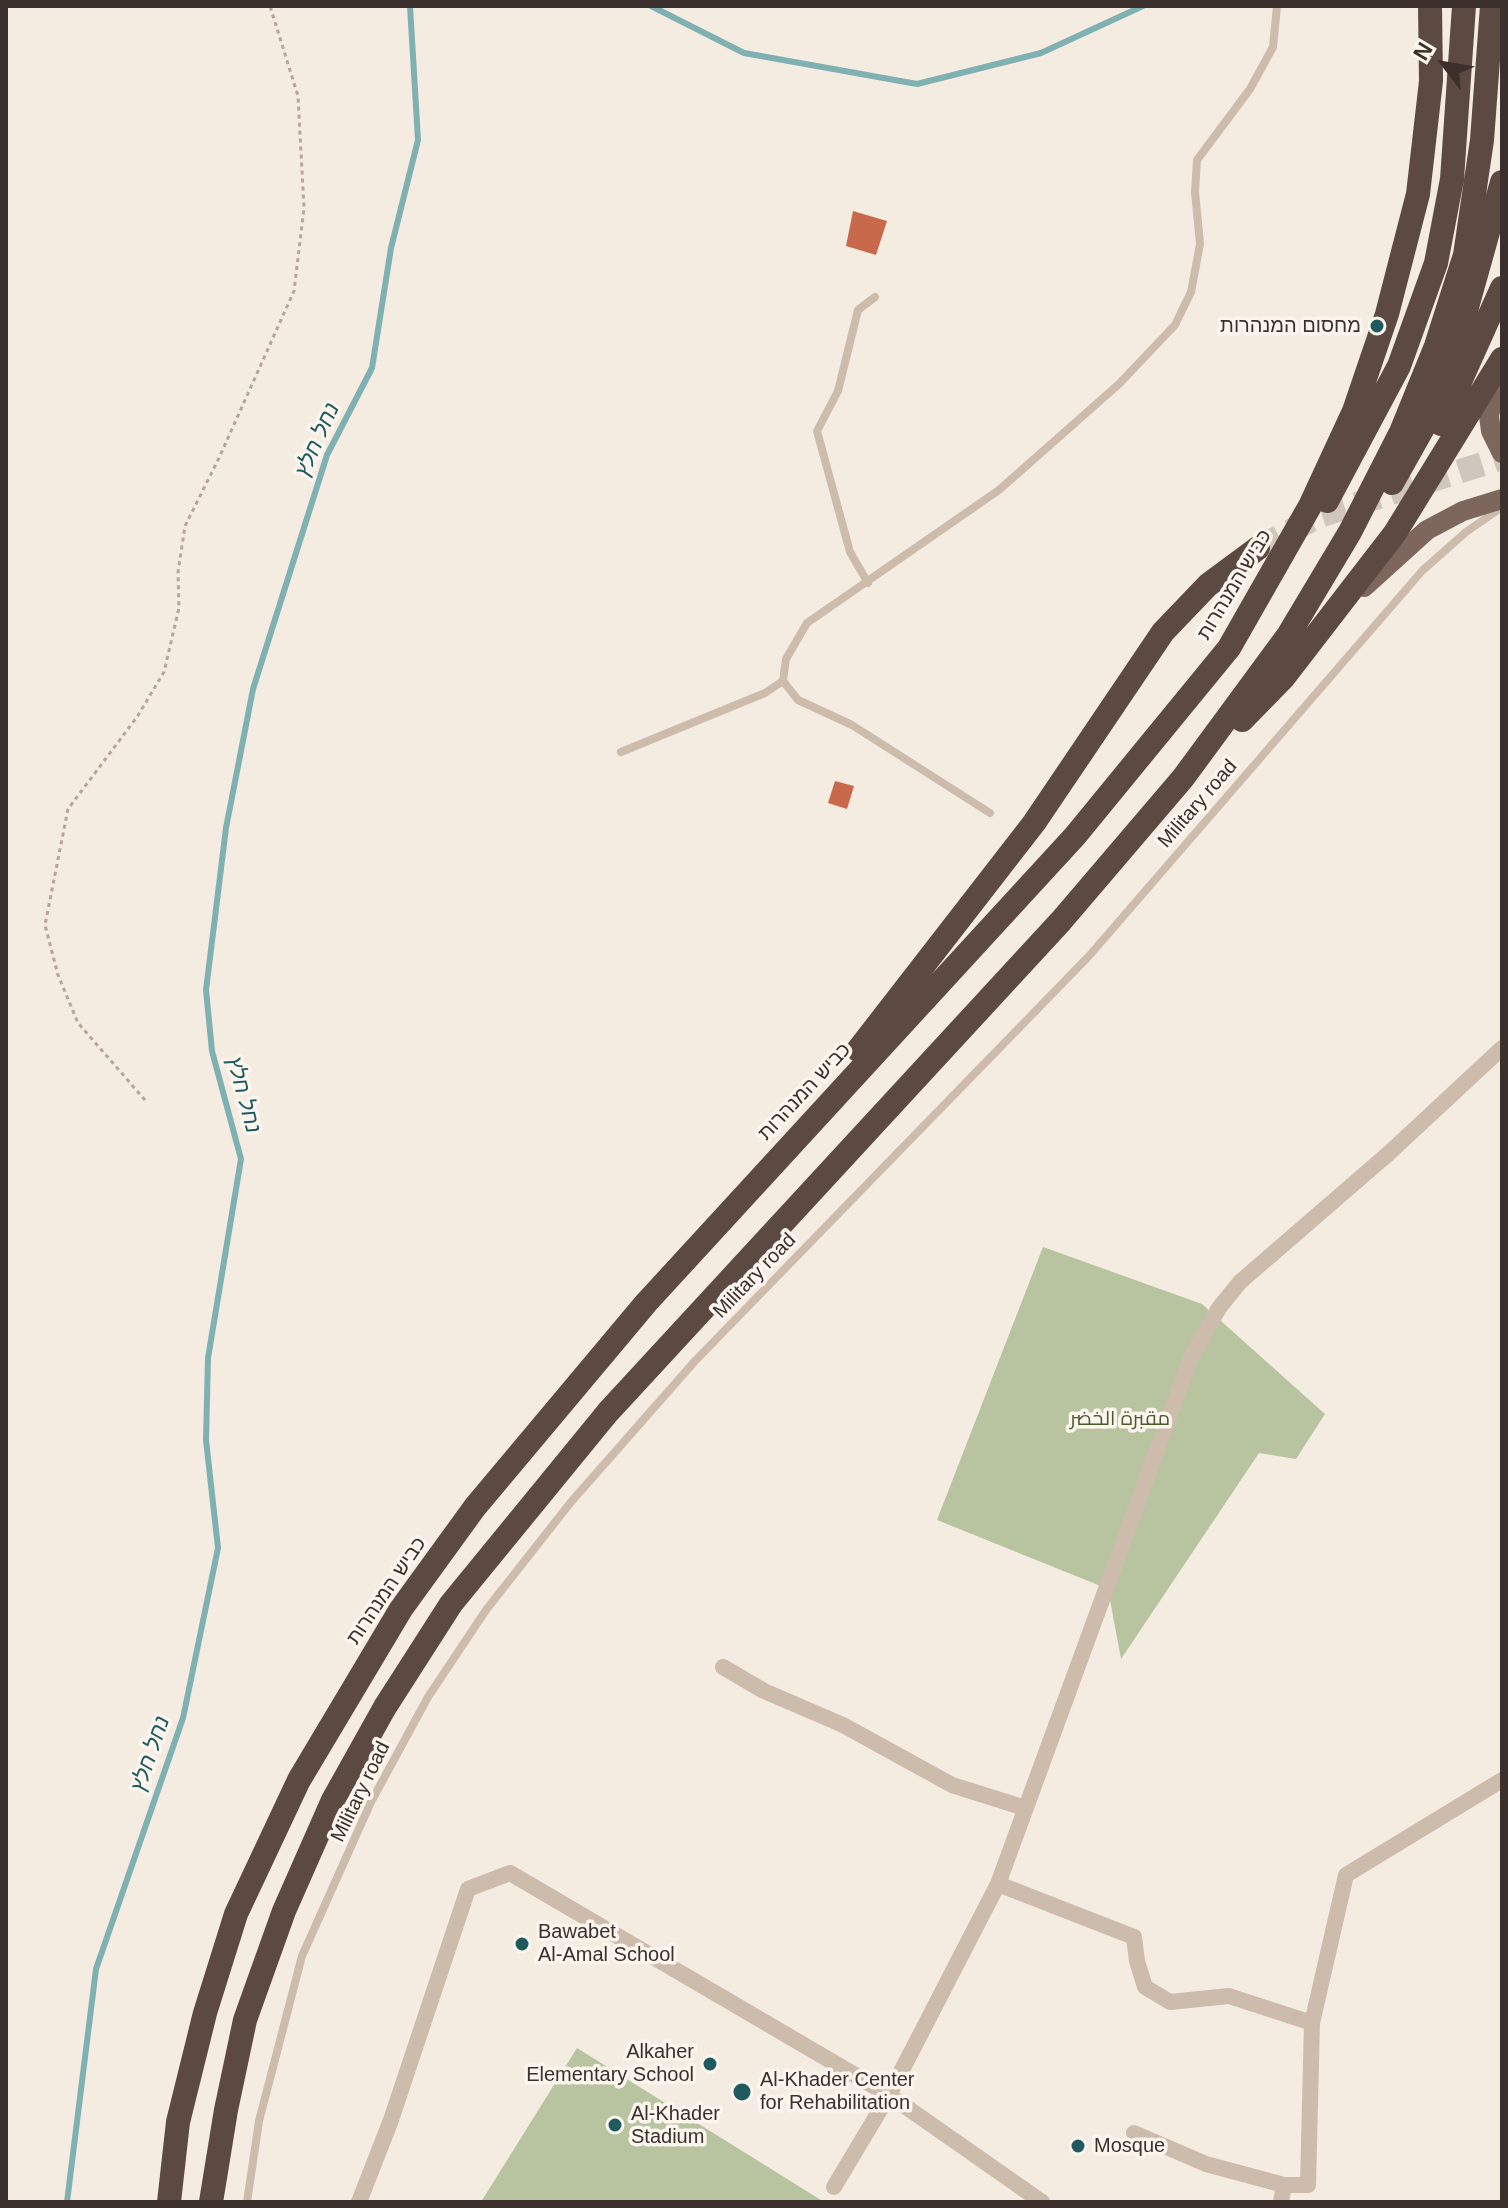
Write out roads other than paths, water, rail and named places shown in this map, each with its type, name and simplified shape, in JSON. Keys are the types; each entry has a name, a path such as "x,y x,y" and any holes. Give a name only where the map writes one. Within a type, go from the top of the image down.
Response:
{"highway":[{"path":"1229,648 1299,547 1345,471 1399,366 1436,263 1452,179 1464,6"},
{"path":"211,2202 245,2020 284,1911 333,1800 385,1707 451,1604 608,1412 1061,921 1183,778 1289,634 1350,532 1401,432 1436,346 1465,255 1482,140 1492,6"},
{"name":"כביש המנהרות","path":"169,2202 178,2122 205,2013 236,1914 299,1780 343,1701 401,1609 475,1507 551,1413 754,1182 1075,836 1229,648 1310,506 1354,411 1387,314 1418,194 1431,81 1434,8"},
{"path":"1261,701 1362,537 1428,419 1477,281 1502,182"},
{"path":"1284,677 1405,496 1463,379 1502,288"},
{"path":"1183,778 1284,677 1395,533 1501,360"},
{"path":"754,1182 1034,823 1163,632 1208,585 1258,548"}],"main road":[{"path":"1501,360 1489,416 1491,431 1502,453"},
{"path":"1284,677 1363,588 1405,548 1447,518 1502,499"}],"street":[{"path":"834,2187 889,2095 998,1884 1191,1357 1219,1308 1240,1282 1328,1207 1502,1048"},
{"path":"723,1667 764,1691 843,1725 952,1785 1025,1808"},
{"path":"1134,2133 1283,2194 1308,2185 1312,2023 1346,1875 1502,1780"},
{"path":"359,2202 391,2120 468,1889 510,1873 889,2095 1042,2202"},
{"path":"998,1884 1134,1937 1145,1987 1170,2002 1229,1996 1312,2023"}],"lane":[{"path":"990,813 852,725 798,700 783,681 786,659 807,623 999,490 1119,384 1175,325 1191,292 1200,244 1195,192 1197,160 1250,89 1273,47 1277,6"},
{"path":"868,583 850,552 817,431 838,391 858,310 875,297"},
{"name":"Military road","path":"247,2202 259,2121 302,1956 371,1802 428,1697 486,1610 571,1502 695,1361 1089,956 1422,571 1466,532 1502,507"},
{"path":"621,752 765,693 783,681"}],"waterway":[{"name":"נחל חלץ","path":"67,2202 96,1969 183,1718 218,1548 206,1440 208,1358 241,1159 212,1051 206,990 226,828 253,689 327,455 372,368 391,248 418,140 410,6"},
{"path":"651,6 744,53 917,84 1041,53 1143,6"}],"tunnel":[{"path":"1258,548 1319,516 1502,458"}],"place":[{"name":"מחסום המנהרות","path":"1377,326"},
{"name":"Bawabet Al-Amal School","path":"522,1944"},
{"name":"Alkaher Elementary School","path":"710,2064"},
{"name":"Al-Khader Center for Rehabilitation","path":"742,2092"},
{"name":"Al-Khader Stadium","path":"615,2125"},
{"name":"Mosque","path":"1078,2146"}],"park label":[{"name":"مقبرة الخضر","path":"1120,1419"}]}
